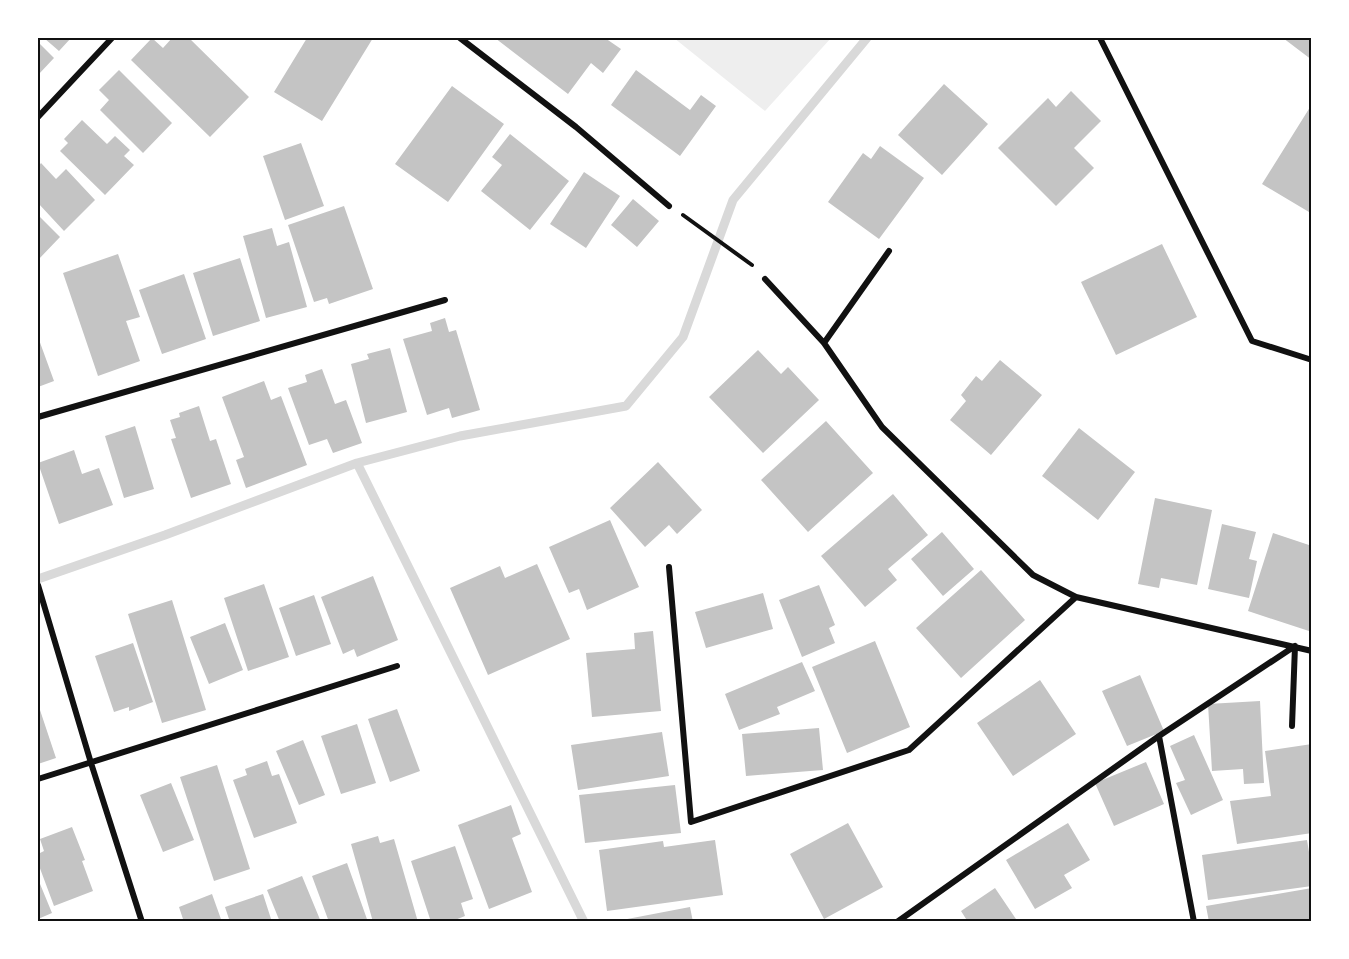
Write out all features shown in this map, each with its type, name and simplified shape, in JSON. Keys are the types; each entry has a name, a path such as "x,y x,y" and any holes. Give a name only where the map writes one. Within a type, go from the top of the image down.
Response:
{"street":[{"path":"38,117 112,38"},
{"path":"460,38 576,126 669,206"},
{"path":"1100,38 1252,341 1311,360"},
{"path":"824,343 889,251"},
{"path":"765,279 824,343 882,427 1033,575 1076,597 1311,651"},
{"path":"38,417 445,300"},
{"path":"669,567 691,822 909,750 1076,597"},
{"path":"38,585 91,763 142,921"},
{"path":"1292,726 1295,646"},
{"path":"897,921 1159,736 1295,646"},
{"path":"38,779 397,666"},
{"path":"1159,736 1194,921"}],"path":[{"path":"689,220 746,259"}],"shaded area":[{"path":"674,38 831,38 765,111"}],"building":[{"path":"44,38 71,38 59,51"},
{"path":"152,38 163,48 172,38 189,38 249,97 210,137 131,60"},
{"path":"307,38 373,38 322,121 274,92"},
{"path":"495,38 605,38 621,49 603,73 591,63 568,94"},
{"path":"1283,38 1312,38 1312,60"},
{"path":"38,42 54,58 38,75"},
{"path":"119,70 172,123 143,153 100,110 109,100 99,90"},
{"path":"636,70 690,110 701,95 716,106 680,156 611,105"},
{"path":"944,84 988,124 942,175 898,135"},
{"path":"452,86 504,124 448,202 395,164"},
{"path":"1071,91 1101,121 1074,148 1094,168 1056,206 998,148 1048,98 1056,107"},
{"path":"1312,104 1312,209 1309,212 1262,184"},
{"path":"82,120 107,144 115,136 130,150 124,156 134,165 105,195 60,151 68,143 64,139"},
{"path":"510,134 569,181 530,230 481,191 502,165 492,157"},
{"path":"301,143 324,206 285,220 263,156"},
{"path":"880,146 924,178 879,239 828,202 863,153 871,159"},
{"path":"41,163 56,179 66,169 95,200 64,231 38,203 38,167"},
{"path":"584,172 620,196 586,248 550,224"},
{"path":"633,199 659,221 637,247 611,225"},
{"path":"344,206 373,289 329,304 327,298 314,302 288,225"},
{"path":"38,215 60,237 38,260"},
{"path":"272,228 277,246 289,242 307,307 266,318 243,236"},
{"path":"1162,244 1197,317 1116,355 1081,282"},
{"path":"118,254 140,317 126,321 140,361 98,376 63,273"},
{"path":"240,258 260,321 213,336 193,273"},
{"path":"184,274 206,339 162,354 139,290"},
{"path":"445,318 449,332 456,330 480,410 452,418 449,408 427,415 403,339 432,331 430,323"},
{"path":"38,337 54,381 38,387"},
{"path":"390,348 407,412 366,423 351,364 369,359 367,354"},
{"path":"758,350 781,374 788,367 819,400 763,453 709,397"},
{"path":"1000,360 1042,395 991,455 950,420 966,401 961,395 976,376 982,381"},
{"path":"322,369 335,404 346,400 362,443 333,453 327,439 309,445 288,388 307,382 305,375"},
{"path":"264,381 271,400 281,396 307,465 246,488 236,460 244,457 222,397"},
{"path":"199,406 210,441 216,439 231,484 191,498 171,439 176,438 170,420 180,417 179,413"},
{"path":"826,421 873,473 808,532 761,480"},
{"path":"135,426 154,489 124,498 105,436"},
{"path":"1079,428 1135,472 1098,520 1042,476"},
{"path":"74,450 82,474 99,468 113,505 59,524 38,463"},
{"path":"658,462 702,510 677,534 669,525 645,547 610,508"},
{"path":"893,494 928,535 888,569 897,580 865,607 821,556"},
{"path":"1155,498 1212,510 1197,585 1161,578 1159,588 1138,584"},
{"path":"610,520 639,587 587,610 579,589 569,593 549,547"},
{"path":"1222,524 1256,532 1249,559 1257,561 1249,598 1208,589"},
{"path":"942,532 974,569 943,596 911,559"},
{"path":"1273,533 1312,546 1312,632 1248,611"},
{"path":"537,564 570,639 488,675 450,588 500,566 505,578"},
{"path":"981,570 1025,620 961,678 916,628"},
{"path":"373,576 398,640 357,657 354,649 343,654 321,597"},
{"path":"264,584 289,657 248,671 224,598"},
{"path":"819,585 835,625 829,628 835,643 802,657 779,600"},
{"path":"763,593 773,629 706,648 695,612"},
{"path":"314,595 331,644 296,656 279,608"},
{"path":"172,600 206,710 162,723 128,614"},
{"path":"225,623 243,670 209,684 190,637"},
{"path":"653,631 661,711 592,717 586,653 635,649 634,633"},
{"path":"875,641 910,727 847,753 812,667"},
{"path":"133,643 153,702 129,711 129,707 114,712 95,656"},
{"path":"802,662 815,691 777,707 780,714 739,730 725,694"},
{"path":"1140,675 1164,731 1127,746 1102,691"},
{"path":"1040,680 1076,734 1013,776 977,723"},
{"path":"1260,701 1264,783 1244,784 1243,769 1212,771 1208,704"},
{"path":"38,704 56,758 38,764"},
{"path":"397,709 420,771 390,782 368,719"},
{"path":"357,724 376,783 341,794 321,736"},
{"path":"819,728 823,770 746,776 742,734"},
{"path":"662,732 669,776 578,790 571,745"},
{"path":"1194,735 1223,800 1191,815 1176,783 1185,780 1170,746"},
{"path":"303,740 325,795 299,805 276,751"},
{"path":"1312,744 1312,833 1237,844 1230,801 1271,796 1265,751"},
{"path":"267,761 272,776 279,774 297,823 254,838 233,780 247,775 245,769"},
{"path":"1146,762 1164,804 1114,826 1095,783"},
{"path":"217,765 250,869 214,881 180,777"},
{"path":"171,783 194,840 163,852 140,795"},
{"path":"675,785 681,833 585,843 579,795"},
{"path":"511,805 521,834 512,838 532,892 489,909 458,825"},
{"path":"848,823 883,887 824,919 790,854"},
{"path":"1068,823 1090,860 1064,875 1072,888 1035,909 1006,860"},
{"path":"72,827 85,860 82,861 93,891 54,906 38,863 38,854 44,851 40,839"},
{"path":"378,836 380,843 394,839 418,922 373,922 351,844"},
{"path":"715,840 723,895 607,911 599,850 663,841 664,847"},
{"path":"1307,840 1312,886 1208,900 1202,855"},
{"path":"455,846 473,899 461,903 465,916 450,922 431,922 411,861"},
{"path":"347,863 368,922 329,922 312,876"},
{"path":"302,876 321,922 280,922 267,890"},
{"path":"38,879 52,913 38,919"},
{"path":"995,888 1018,922 968,922 961,911"},
{"path":"1312,888 1312,922 1209,922 1206,906"},
{"path":"212,894 222,922 184,922 179,907"},
{"path":"263,894 272,922 230,922 225,907"},
{"path":"690,907 693,922 622,922 622,920"}],"waterway":[{"path":"38,579 165,535 357,463 460,436 626,406 683,337 733,200 867,38"},
{"path":"357,463 584,922"}]}
